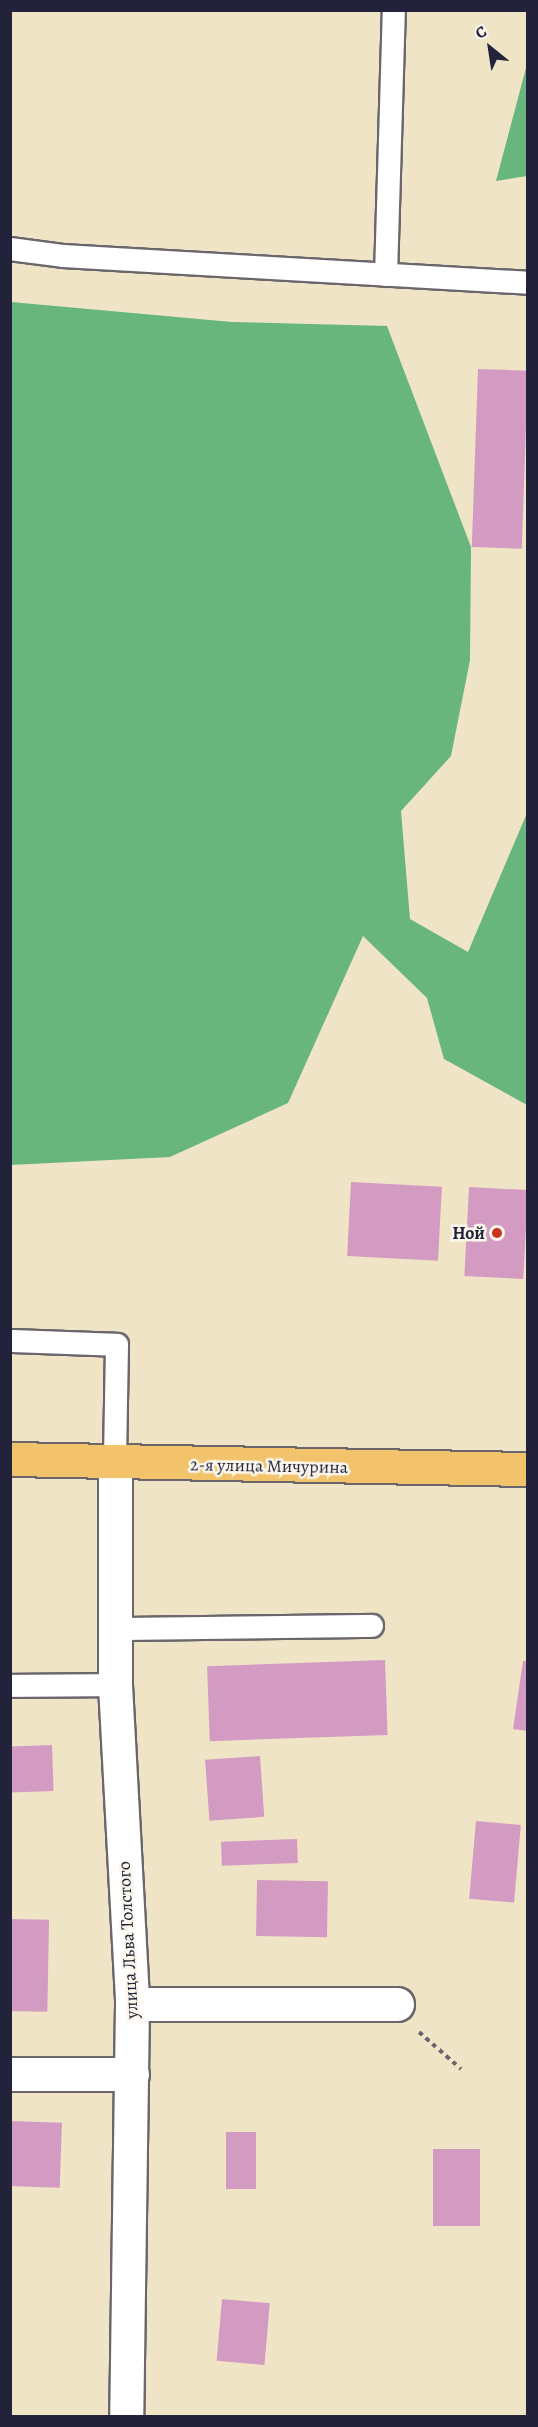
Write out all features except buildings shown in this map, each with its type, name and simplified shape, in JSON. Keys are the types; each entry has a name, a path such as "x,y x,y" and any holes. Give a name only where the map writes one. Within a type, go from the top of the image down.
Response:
{"main road":[{"name":"2-я улица Мичурина","path":"10,1460 115,1464 528,1469"}],"street":[{"name":"улица Льва Толстого","path":"115,1464 115,1684 132,2004 126,2416"},
{"path":"132,2004 397,2004"},
{"path":"10,2074 132,2074"}],"lane":[{"path":"386,275 394,10"},
{"path":"10,249 63,256 528,283"},
{"path":"10,1341 117,1346 115,1464"},
{"path":"115,1629 372,1626"},
{"path":"10,1686 115,1684"}],"path":[{"path":"397,2004 422,2035 461,2069"}],"green space":[{"path":"527,64 527,176 496,181"},
{"path":"11,302 232,322 387,326 471,547 470,660 451,756 401,811 410,919 468,952 527,813 527,1105 444,1059 427,998 363,936 288,1103 170,1157 11,1165"}],"place":[{"name":"Ной","path":"497,1233"}]}
